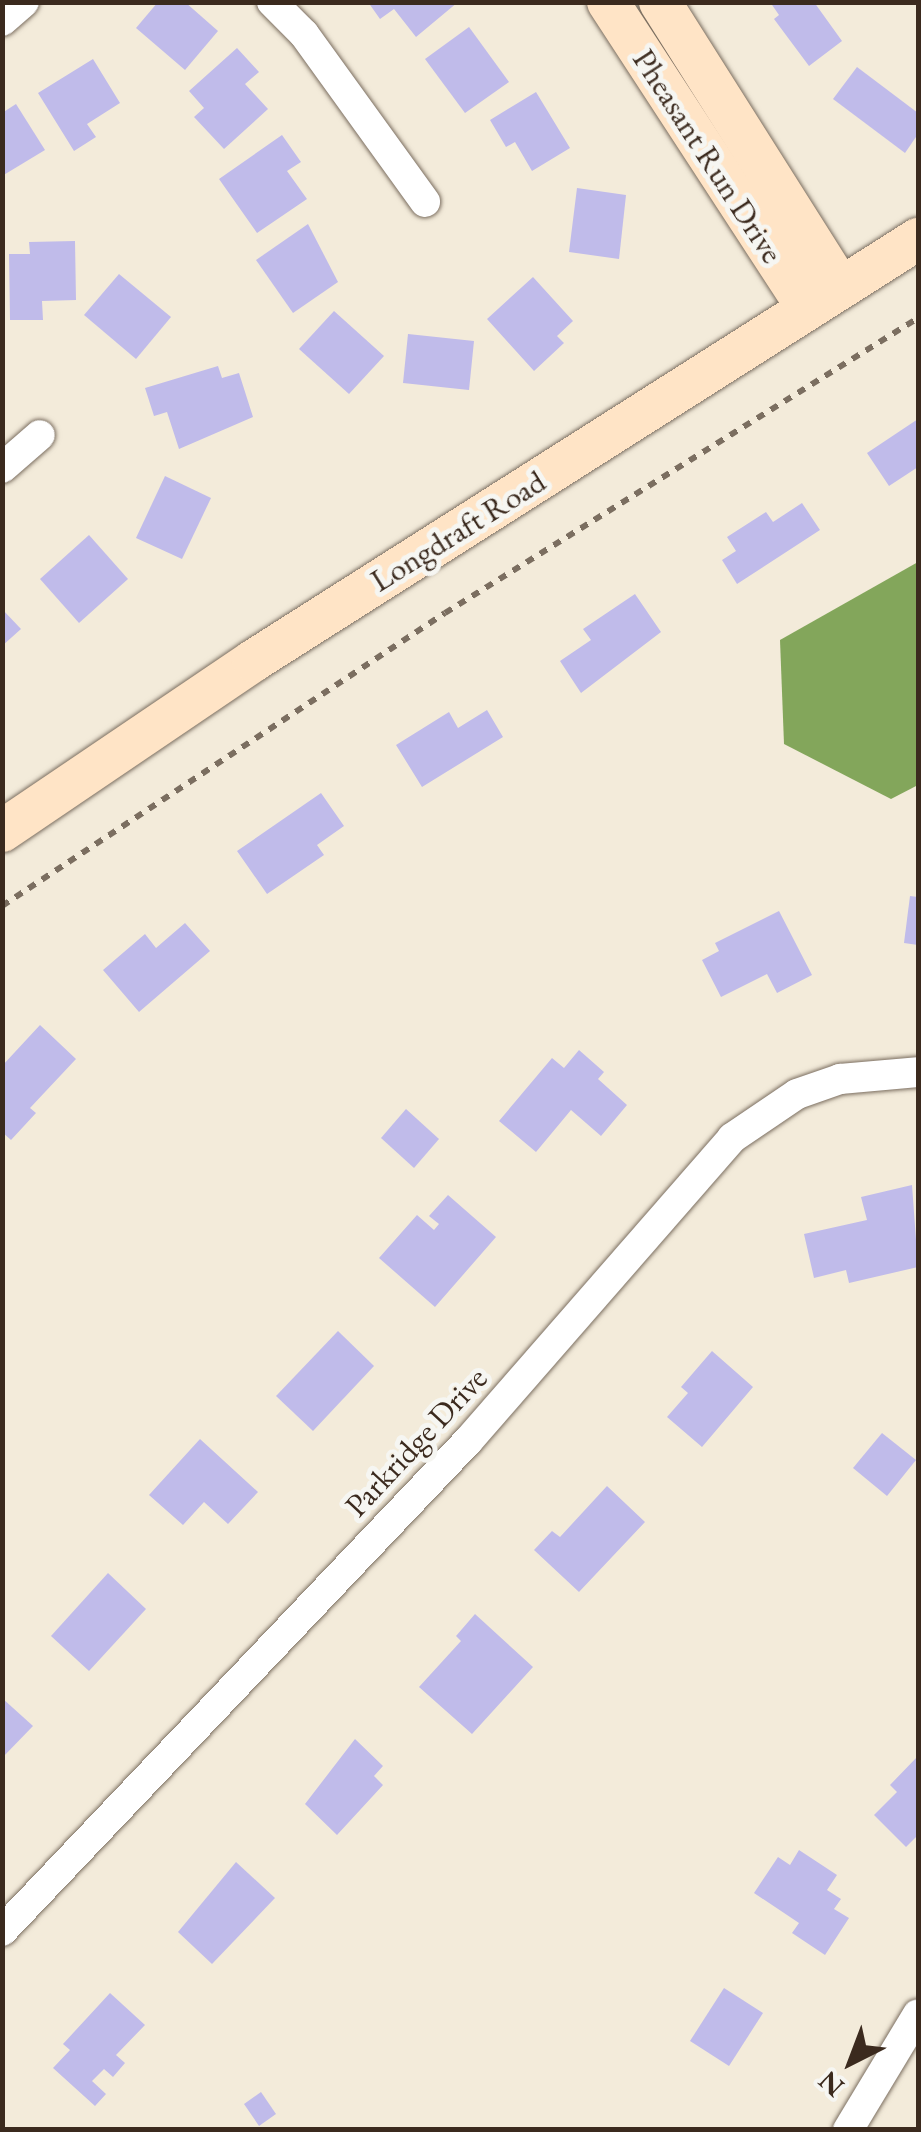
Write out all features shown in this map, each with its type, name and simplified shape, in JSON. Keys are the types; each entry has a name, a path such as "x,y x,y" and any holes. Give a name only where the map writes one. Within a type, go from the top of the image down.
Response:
{"street":[{"path":"2,21 24,2"},
{"path":"272,2 304,34 425,202"},
{"name":"Pheasant Run Drive","path":"608,2 825,298"},
{"name":"Pheasant Run Drive","path":"660,2 825,298"},
{"name":"Longdraft Road","path":"2,831 253,661 918,239"},
{"path":"2,468 40,435"},
{"name":"Parkridge Drive","path":"2,1931 468,1441 732,1138 811,1089 840,1079 918,1072"},
{"path":"848,2130 918,2014"}],"path":[{"path":"2,906 445,614 918,318"}],"green space":[{"path":"918,562 918,785 891,799 784,744 780,640"}],"building":[{"path":"158,2 185,2 218,31 185,70 136,28"},
{"path":"368,2 458,2 416,37 394,9 380,19"},
{"path":"770,2 814,2 842,41 809,66 774,19 779,15"},
{"path":"469,27 509,82 465,113 425,59"},
{"path":"237,48 259,72 245,84 268,109 224,149 194,117 204,108 189,91"},
{"path":"93,59 120,103 87,124 96,137 74,151 38,93"},
{"path":"857,67 918,113 918,134 905,153 833,99"},
{"path":"536,92 570,148 532,171 515,142 506,147 490,120"},
{"path":"16,104 45,150 2,176 2,113"},
{"path":"282,135 301,162 287,171 307,199 257,233 219,179"},
{"path":"577,188 626,195 619,259 569,252"},
{"path":"308,224 338,282 293,313 256,260"},
{"path":"75,241 76,300 42,301 43,320 10,320 9,254 30,254 29,242"},
{"path":"119,274 171,317 136,359 84,315"},
{"path":"533,277 573,321 557,336 564,343 534,371 487,319"},
{"path":"334,311 384,356 349,394 299,349"},
{"path":"408,334 474,341 469,390 403,383"},
{"path":"218,366 222,378 239,373 253,417 179,449 167,412 154,416 145,388"},
{"path":"918,419 918,467 889,486 867,453"},
{"path":"165,476 211,498 182,559 136,538"},
{"path":"802,503 820,530 737,584 722,560 736,551 727,537 766,512 773,522"},
{"path":"89,535 128,579 79,623 40,579"},
{"path":"635,594 661,632 581,693 560,661 591,640 583,629"},
{"path":"2,609 21,629 2,646"},
{"path":"487,710 503,737 422,787 396,745 449,712 458,728"},
{"path":"321,793 344,826 317,845 324,855 267,894 237,851"},
{"path":"910,896 918,897 918,945 904,943"},
{"path":"779,911 812,975 777,993 767,974 721,997 702,960 719,951 715,943"},
{"path":"185,923 210,951 139,1012 103,970 145,934 156,948"},
{"path":"40,1025 76,1059 30,1108 36,1113 11,1140 2,1132 2,1066"},
{"path":"579,1050 604,1072 598,1079 627,1105 601,1136 571,1110 536,1152 499,1121 552,1058 564,1068"},
{"path":"406,1109 439,1139 414,1168 381,1138"},
{"path":"912,1185 918,1267 849,1283 846,1270 814,1278 804,1234 867,1220 861,1197"},
{"path":"448,1195 496,1237 435,1307 379,1258 417,1215 434,1230 439,1224 429,1216"},
{"path":"338,1331 374,1366 313,1431 276,1396"},
{"path":"712,1351 753,1387 702,1447 667,1417 688,1393 681,1387"},
{"path":"882,1433 916,1460 887,1496 853,1468"},
{"path":"200,1439 258,1492 228,1524 204,1502 183,1525 149,1495"},
{"path":"607,1486 645,1522 579,1592 534,1550 552,1531 560,1537"},
{"path":"108,1573 146,1609 89,1671 51,1636"},
{"path":"475,1614 533,1667 472,1734 419,1687 461,1641 456,1636"},
{"path":"2,1698 33,1726 2,1758"},
{"path":"355,1739 383,1766 374,1776 383,1785 337,1835 305,1804"},
{"path":"918,1756 918,1835 906,1847 874,1815 897,1792 890,1785"},
{"path":"799,1850 837,1875 827,1890 841,1899 834,1909 849,1918 825,1955 792,1933 799,1923 754,1893 778,1857 790,1865"},
{"path":"236,1862 275,1898 212,1964 178,1932"},
{"path":"724,1988 763,2013 729,2066 690,2041"},
{"path":"110,1993 145,2025 116,2055 125,2063 113,2077 104,2069 92,2081 106,2094 95,2106 53,2068 70,2050 63,2044"},
{"path":"261,2092 276,2114 259,2126 244,2104"}]}
